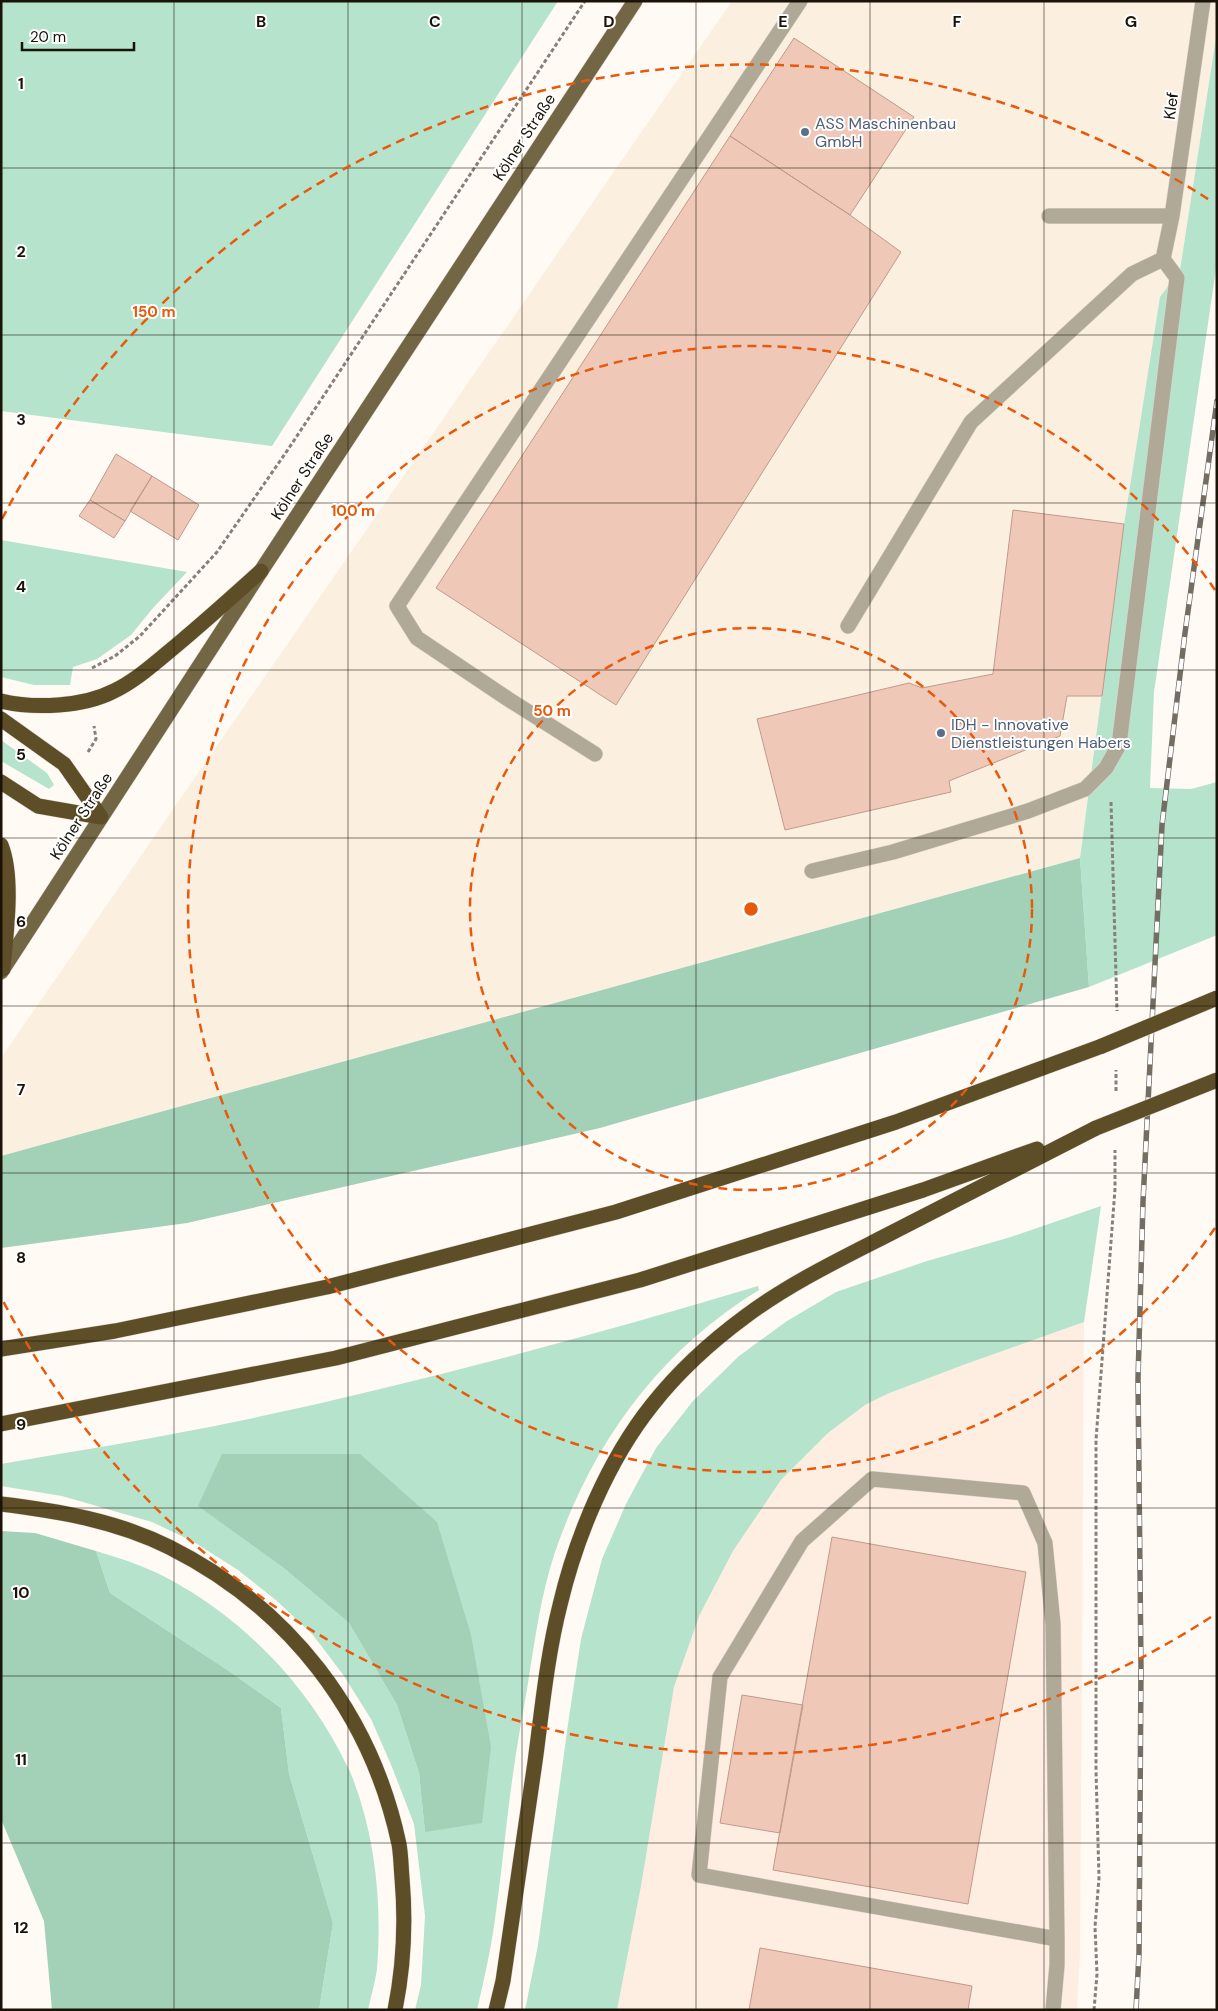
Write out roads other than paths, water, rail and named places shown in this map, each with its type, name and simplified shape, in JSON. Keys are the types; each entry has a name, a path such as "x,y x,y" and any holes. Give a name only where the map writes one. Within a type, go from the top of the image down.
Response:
{"highway":[{"path":"1,701 16,704 58,705 112,692 137,678 185,639 261,571"},
{"path":"1,719 64,764 101,817"},
{"path":"1,782 38,806 101,817"},
{"path":"1,845 4,852 8,897 2,971"},
{"path":"1,1349 115,1331 327,1287 616,1212 896,1122 1102,1046 1217,998"},
{"path":"1,1424 336,1358 640,1280 923,1190 1096,1128 1217,1080"},
{"path":"496,2010 503,1981 546,1681 559,1606 573,1560 604,1484 630,1437 651,1406 712,1343 782,1291 1096,1128"},
{"path":"1,1504 85,1517 130,1531 168,1546 203,1565 236,1588 294,1638 315,1663 340,1699 361,1735 389,1806 399,1846 405,1938 401,1981 395,2010"}],"main road":[{"name":"Kölner Straße","path":"2,971 261,571 635,1"}],"lane":[{"path":"595,754 417,638 397,606 800,1"},
{"name":"Klef","path":"1163,259 1172,216 1203,1"},
{"path":"1049,216 1172,216"},
{"path":"812,871 893,852 1028,811 1085,789 1110,762 1119,745 1177,278 1163,259 1132,274 971,422 848,626"},
{"path":"1053,2010 1057,1939 1053,1624 1045,1543 1024,1493 872,1478 802,1541 720,1677 699,1875 1057,1939"}],"railway":[{"path":"1136,2010 1139,1954 1141,1668 1138,1379 1143,1202 1162,825 1185,633 1217,401"}],"place":[{"name":"ASS Maschinenbau GmbH","path":"805,132"},
{"name":"IDH - Innovative Dienstleistungen Habers","path":"941,733"}]}
